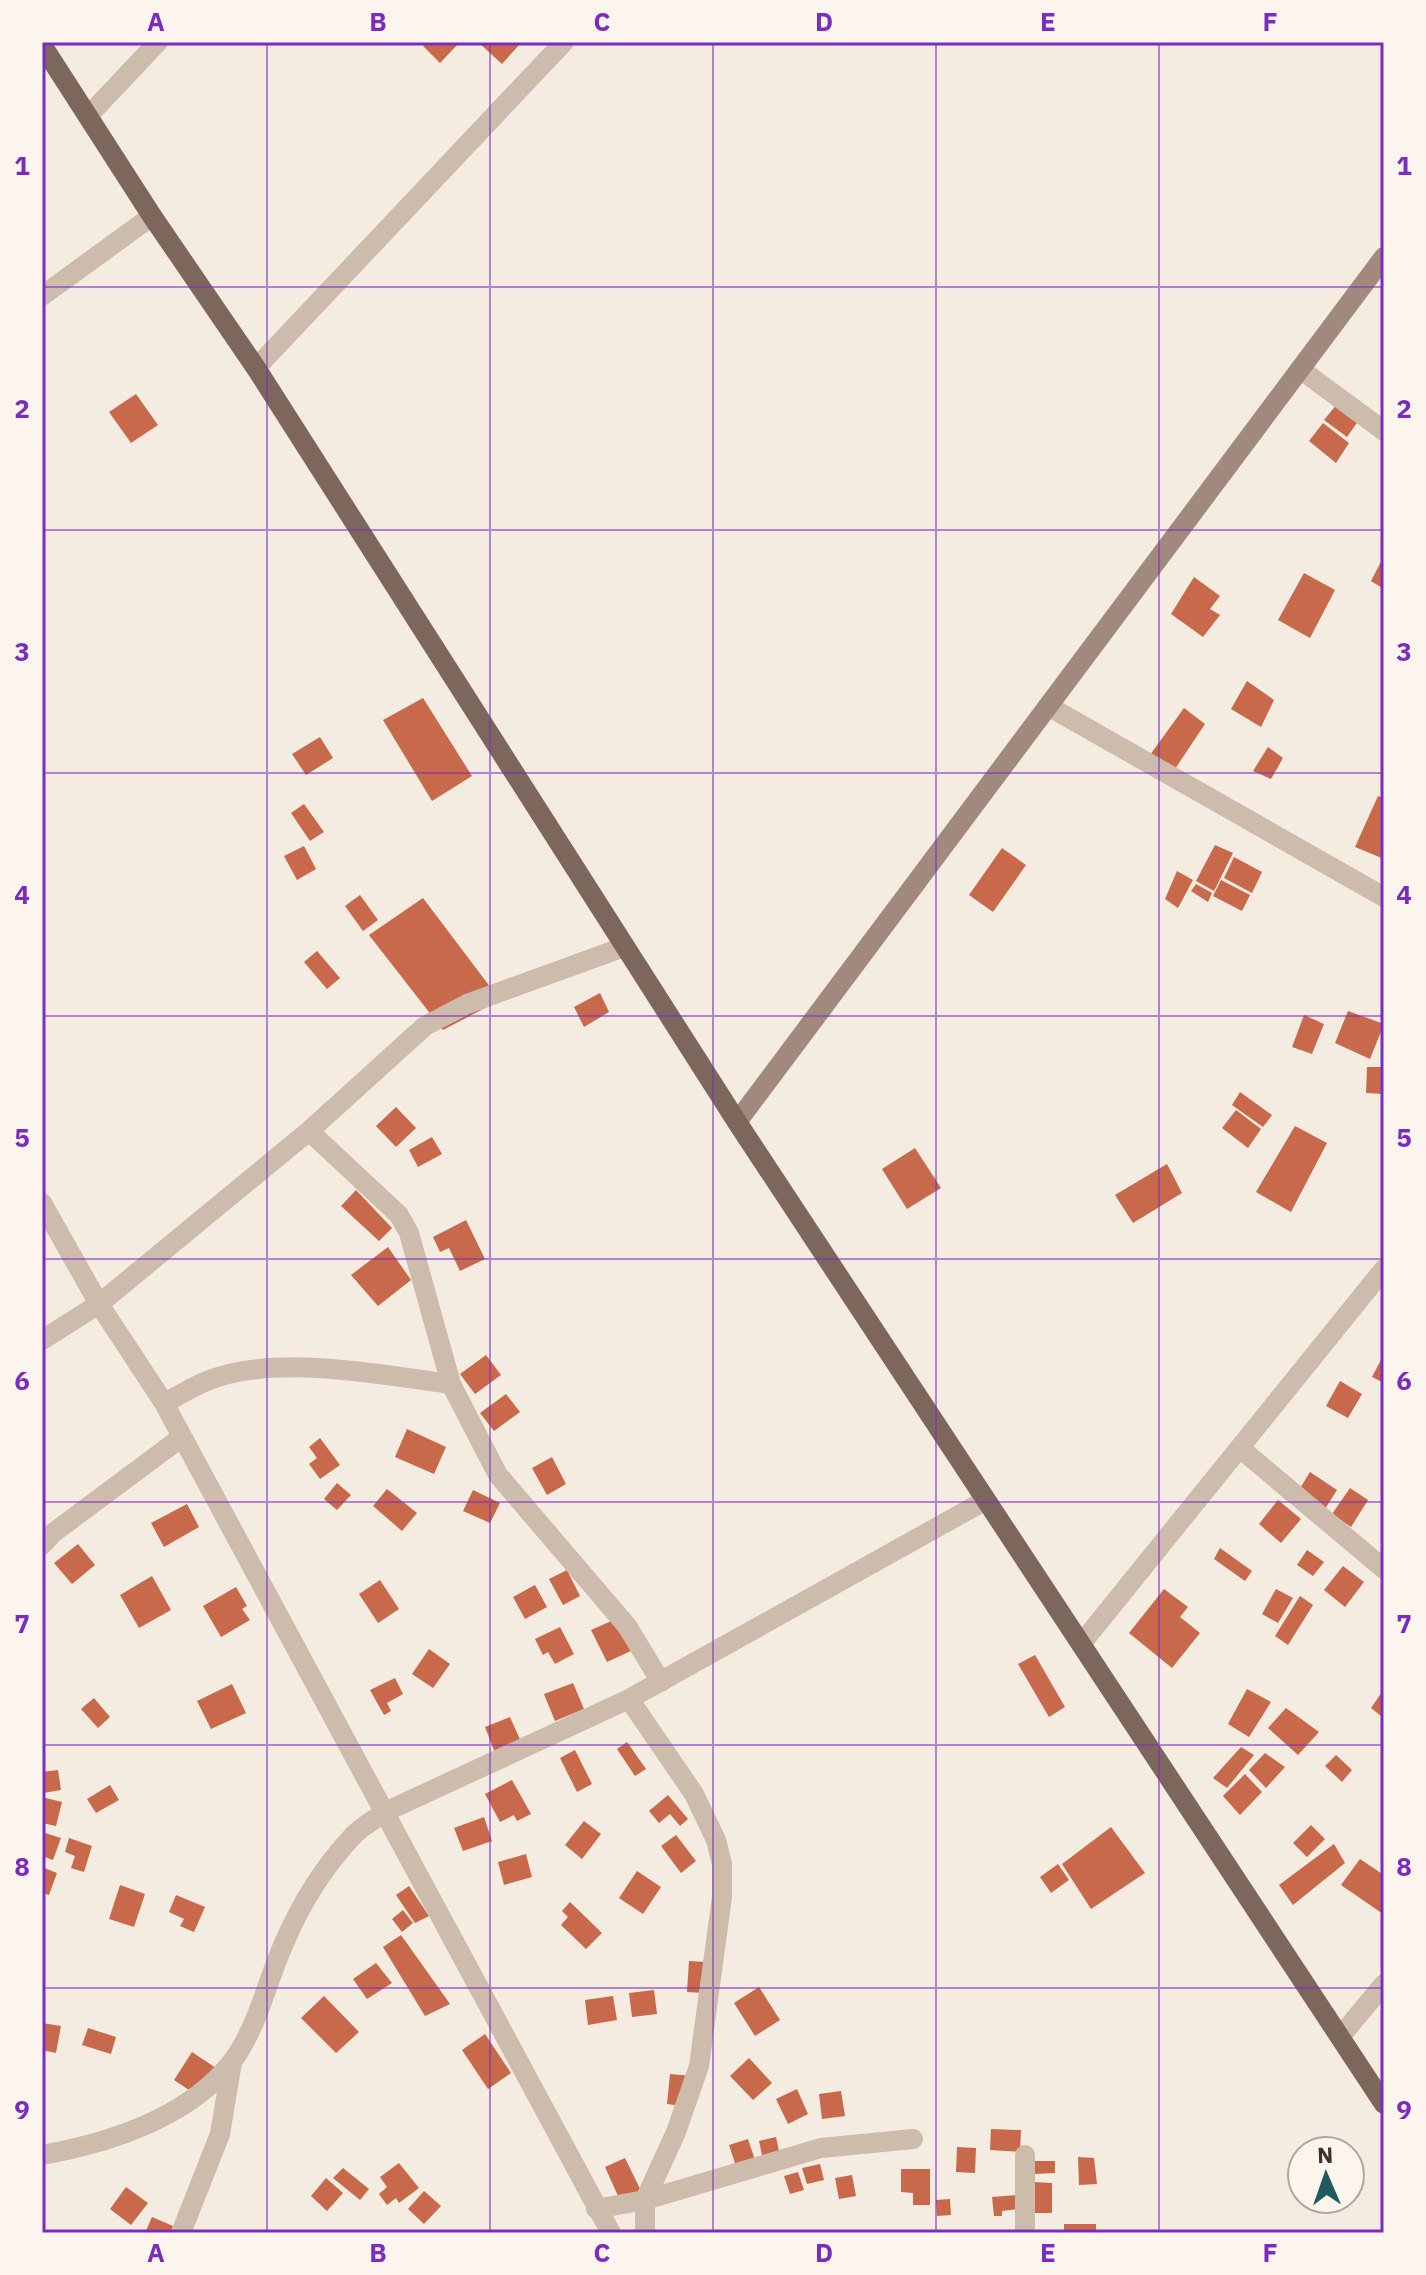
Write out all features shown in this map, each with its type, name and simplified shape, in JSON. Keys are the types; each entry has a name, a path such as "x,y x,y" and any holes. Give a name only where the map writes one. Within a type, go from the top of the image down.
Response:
{"main road":[{"path":"42,45 152,216 256,368 737,1122 1384,2104"}],"street":[{"path":"88,116 158,42"},
{"path":"256,368 564,42"},
{"path":"42,296 152,216"},
{"path":"737,1122 1384,257"},
{"path":"1300,369 1384,431"},
{"path":"1048,706 1384,897"},
{"path":"42,1340 99,1304 309,1131 425,1026 467,1004 624,947"},
{"path":"309,1131 399,1215 409,1233 451,1384 498,1475 627,1626 661,1682"},
{"path":"42,1203 99,1304 164,1403 611,2233"},
{"path":"1081,1644 1384,1269"},
{"path":"164,1403 209,1380 241,1372 282,1368 333,1369 451,1384"},
{"path":"42,1545 53,1533 182,1437"},
{"path":"1241,1449 1384,1569"},
{"path":"42,2155 117,2137 155,2121 212,2083 232,2062 258,2013 285,1940 316,1883 352,1836 385,1812 629,1699 986,1500"},
{"path":"629,1699 694,1794 716,1840 722,1864 722,1897 699,2066 676,2132 645,2200 645,2233"},
{"path":"1340,2037 1384,1984"},
{"path":"181,2233 220,2134 232,2062"},
{"path":"596,2209 645,2200 821,2148 913,2139"},
{"path":"1025,2155 1025,2233"}],"building":[{"path":"428,42 460,42 440,63 423,46"},
{"path":"478,42 516,42 519,45 502,64"},
{"path":"136,394 158,425 131,443 109,412"},
{"path":"1337,404 1359,420 1347,437 1324,420"},
{"path":"1323,423 1349,443 1336,463 1309,441"},
{"path":"1384,556 1384,589 1371,581"},
{"path":"1304,573 1335,590 1310,638 1278,620"},
{"path":"1194,577 1220,596 1210,609 1220,615 1203,637 1171,614"},
{"path":"1247,681 1274,700 1261,727 1231,709"},
{"path":"423,698 472,776 432,801 383,720"},
{"path":"1184,708 1205,724 1175,769 1150,755"},
{"path":"320,737 333,758 306,775 292,754"},
{"path":"1268,747 1283,758 1271,779 1253,771"},
{"path":"1378,796 1384,798 1384,859 1355,847"},
{"path":"304,804 324,832 310,841 291,813"},
{"path":"1215,845 1233,853 1214,891 1196,881"},
{"path":"304,846 316,869 297,880 284,856"},
{"path":"1002,848 1026,865 993,912 969,895"},
{"path":"1234,857 1262,872 1252,893 1224,878"},
{"path":"1177,871 1193,880 1178,908 1165,899"},
{"path":"1221,880 1250,895 1242,911 1213,896"},
{"path":"1196,884 1212,893 1208,902 1191,891"},
{"path":"360,895 378,920 363,931 345,906"},
{"path":"423,898 500,1000 443,1030 369,935"},
{"path":"317,951 340,978 327,989 304,962"},
{"path":"600,993 609,1012 584,1027 574,1007"},
{"path":"1348,1011 1384,1024 1370,1059 1335,1043"},
{"path":"1304,1015 1324,1024 1312,1054 1292,1047"},
{"path":"1367,1067 1384,1067 1384,1094 1366,1093"},
{"path":"1240,1092 1272,1115 1263,1127 1232,1105"},
{"path":"396,1107 416,1128 396,1147 376,1126"},
{"path":"1236,1110 1261,1129 1248,1148 1222,1128"},
{"path":"1295,1126 1327,1143 1291,1212 1256,1192"},
{"path":"432,1137 442,1154 418,1167 409,1150"},
{"path":"915,1148 941,1188 907,1209 882,1169"},
{"path":"1167,1164 1182,1193 1133,1223 1115,1195"},
{"path":"356,1190 392,1228 379,1241 341,1206"},
{"path":"466,1220 485,1259 460,1271 449,1248 440,1252 433,1237"},
{"path":"388,1247 411,1280 378,1306 351,1275"},
{"path":"1384,1354 1384,1383 1372,1377"},
{"path":"486,1355 501,1375 475,1394 460,1374"},
{"path":"1340,1381 1362,1394 1348,1418 1326,1406"},
{"path":"506,1394 520,1412 494,1431 480,1413"},
{"path":"407,1429 446,1447 434,1474 395,1457"},
{"path":"320,1438 340,1465 320,1479 309,1464 317,1458 309,1447"},
{"path":"552,1457 566,1484 547,1495 532,1468"},
{"path":"1310,1472 1337,1490 1323,1512 1299,1490"},
{"path":"337,1483 351,1495 337,1510 324,1499"},
{"path":"1350,1488 1368,1500 1351,1527 1332,1514"},
{"path":"387,1489 417,1513 402,1531 373,1506"},
{"path":"473,1490 500,1503 490,1523 463,1511"},
{"path":"1278,1500 1301,1519 1281,1543 1259,1524"},
{"path":"187,1504 199,1527 164,1547 151,1523"},
{"path":"78,1544 95,1565 72,1584 54,1563"},
{"path":"1220,1548 1252,1571 1245,1581 1214,1559"},
{"path":"1307,1550 1324,1562 1313,1576 1297,1565"},
{"path":"1343,1566 1364,1582 1345,1607 1324,1590"},
{"path":"567,1570 580,1596 563,1605 549,1579"},
{"path":"152,1576 171,1610 139,1628 120,1595"},
{"path":"380,1580 399,1609 378,1623 359,1594"},
{"path":"535,1585 547,1607 525,1619 513,1597"},
{"path":"236,1587 247,1606 242,1609 250,1620 221,1637 203,1606"},
{"path":"1164,1589 1188,1607 1180,1617 1200,1633 1172,1668 1129,1633"},
{"path":"1276,1589 1293,1598 1278,1623 1262,1614"},
{"path":"1300,1596 1313,1605 1288,1645 1275,1636"},
{"path":"618,1618 633,1650 607,1662 591,1630"},
{"path":"560,1627 574,1654 555,1664 548,1652 543,1655 535,1639"},
{"path":"429,1649 450,1664 433,1688 412,1674"},
{"path":"1035,1655 1065,1707 1049,1717 1018,1664"},
{"path":"395,1678 403,1694 387,1703 391,1711 384,1715 370,1690"},
{"path":"573,1683 584,1709 555,1721 544,1694"},
{"path":"232,1684 246,1713 211,1729 197,1701"},
{"path":"1247,1689 1271,1702 1249,1737 1228,1724"},
{"path":"1384,1689 1384,1712 1381,1716 1371,1708"},
{"path":"94,1698 110,1717 98,1728 81,1709"},
{"path":"1286,1708 1319,1732 1298,1755 1268,1728"},
{"path":"510,1717 522,1744 496,1755 485,1727"},
{"path":"627,1742 646,1769 635,1776 617,1749"},
{"path":"1241,1747 1254,1755 1227,1788 1213,1778"},
{"path":"575,1750 592,1784 577,1792 560,1758"},
{"path":"1265,1753 1285,1767 1266,1788 1249,1770"},
{"path":"1336,1755 1352,1770 1342,1782 1325,1766"},
{"path":"58,1770 61,1790 43,1793 42,1772"},
{"path":"1245,1774 1262,1792 1240,1815 1223,1796"},
{"path":"512,1780 531,1814 517,1821 514,1815 500,1822 485,1794"},
{"path":"110,1785 119,1800 96,1813 87,1799"},
{"path":"668,1795 688,1819 680,1826 670,1814 659,1823 649,1811"},
{"path":"42,1797 62,1802 56,1826 42,1823"},
{"path":"484,1817 492,1841 463,1851 454,1828"},
{"path":"584,1821 601,1834 582,1859 565,1845"},
{"path":"1311,1825 1325,1839 1307,1857 1293,1843"},
{"path":"1111,1827 1145,1873 1091,1909 1062,1864"},
{"path":"42,1832 61,1838 53,1860 42,1856"},
{"path":"676,1835 696,1861 681,1873 661,1846"},
{"path":"69,1838 92,1846 84,1872 71,1868 75,1856 65,1852"},
{"path":"1334,1844 1345,1863 1293,1905 1279,1885"},
{"path":"526,1854 532,1877 504,1885 498,1862"},
{"path":"1360,1859 1384,1875 1383,1914 1341,1885"},
{"path":"1058,1864 1069,1880 1051,1893 1040,1877"},
{"path":"42,1867 57,1873 49,1895 42,1893"},
{"path":"637,1871 661,1887 643,1914 619,1898"},
{"path":"120,1885 145,1894 134,1927 109,1919"},
{"path":"409,1886 429,1916 415,1923 396,1895"},
{"path":"176,1895 205,1907 194,1932 180,1926 184,1919 169,1912"},
{"path":"570,1902 602,1933 586,1949 561,1925 568,1917 562,1911"},
{"path":"403,1910 413,1923 402,1932 392,1919"},
{"path":"401,1935 450,2004 425,2016 383,1947"},
{"path":"689,1961 705,1962 703,1993 687,1992"},
{"path":"376,1963 392,1983 367,1999 353,1979"},
{"path":"759,1987 780,2020 755,2036 734,2003"},
{"path":"654,1990 657,2014 632,2017 629,1993"},
{"path":"324,1996 359,2032 336,2053 301,2018"},
{"path":"613,1996 617,2020 588,2025 585,2000"},
{"path":"42,2023 61,2026 56,2053 42,2050"},
{"path":"88,2028 116,2037 111,2054 82,2045"},
{"path":"485,2034 511,2073 488,2089 462,2050"},
{"path":"192,2052 219,2070 201,2098 174,2080"},
{"path":"749,2058 772,2083 753,2100 730,2076"},
{"path":"670,2074 693,2076 690,2107 667,2104"},
{"path":"797,2089 808,2114 788,2124 776,2099"},
{"path":"841,2091 845,2116 822,2119 819,2094"},
{"path":"991,2129 1021,2130 1020,2152 990,2150"},
{"path":"776,2137 780,2156 763,2160 759,2141"},
{"path":"748,2139 756,2163 737,2169 729,2145"},
{"path":"957,2147 976,2148 975,2173 956,2172"},
{"path":"1078,2157 1094,2158 1097,2184 1079,2185"},
{"path":"625,2158 644,2197 623,2207 605,2167"},
{"path":"1033,2161 1055,2161 1055,2173 1034,2174"},
{"path":"399,2163 419,2188 399,2203 396,2198 387,2205 379,2194 387,2187 380,2177"},
{"path":"820,2164 824,2180 807,2184 802,2168"},
{"path":"343,2168 369,2189 360,2200 333,2178"},
{"path":"901,2169 930,2169 930,2205 913,2205 913,2193 901,2192"},
{"path":"798,2172 804,2190 790,2194 784,2176"},
{"path":"852,2175 856,2196 839,2199 835,2178"},
{"path":"326,2178 343,2193 327,2211 311,2196"},
{"path":"1034,2182 1052,2183 1052,2213 1034,2213"},
{"path":"126,2187 148,2203 131,2225 110,2209"},
{"path":"424,2191 441,2206 424,2224 408,2209"},
{"path":"1017,2195 1018,2209 1002,2211 1002,2216 994,2216 992,2197"},
{"path":"950,2199 951,2215 937,2216 936,2200"},
{"path":"152,2217 173,2226 170,2233 145,2233"},
{"path":"1064,2224 1096,2224 1096,2233 1064,2233"}]}
